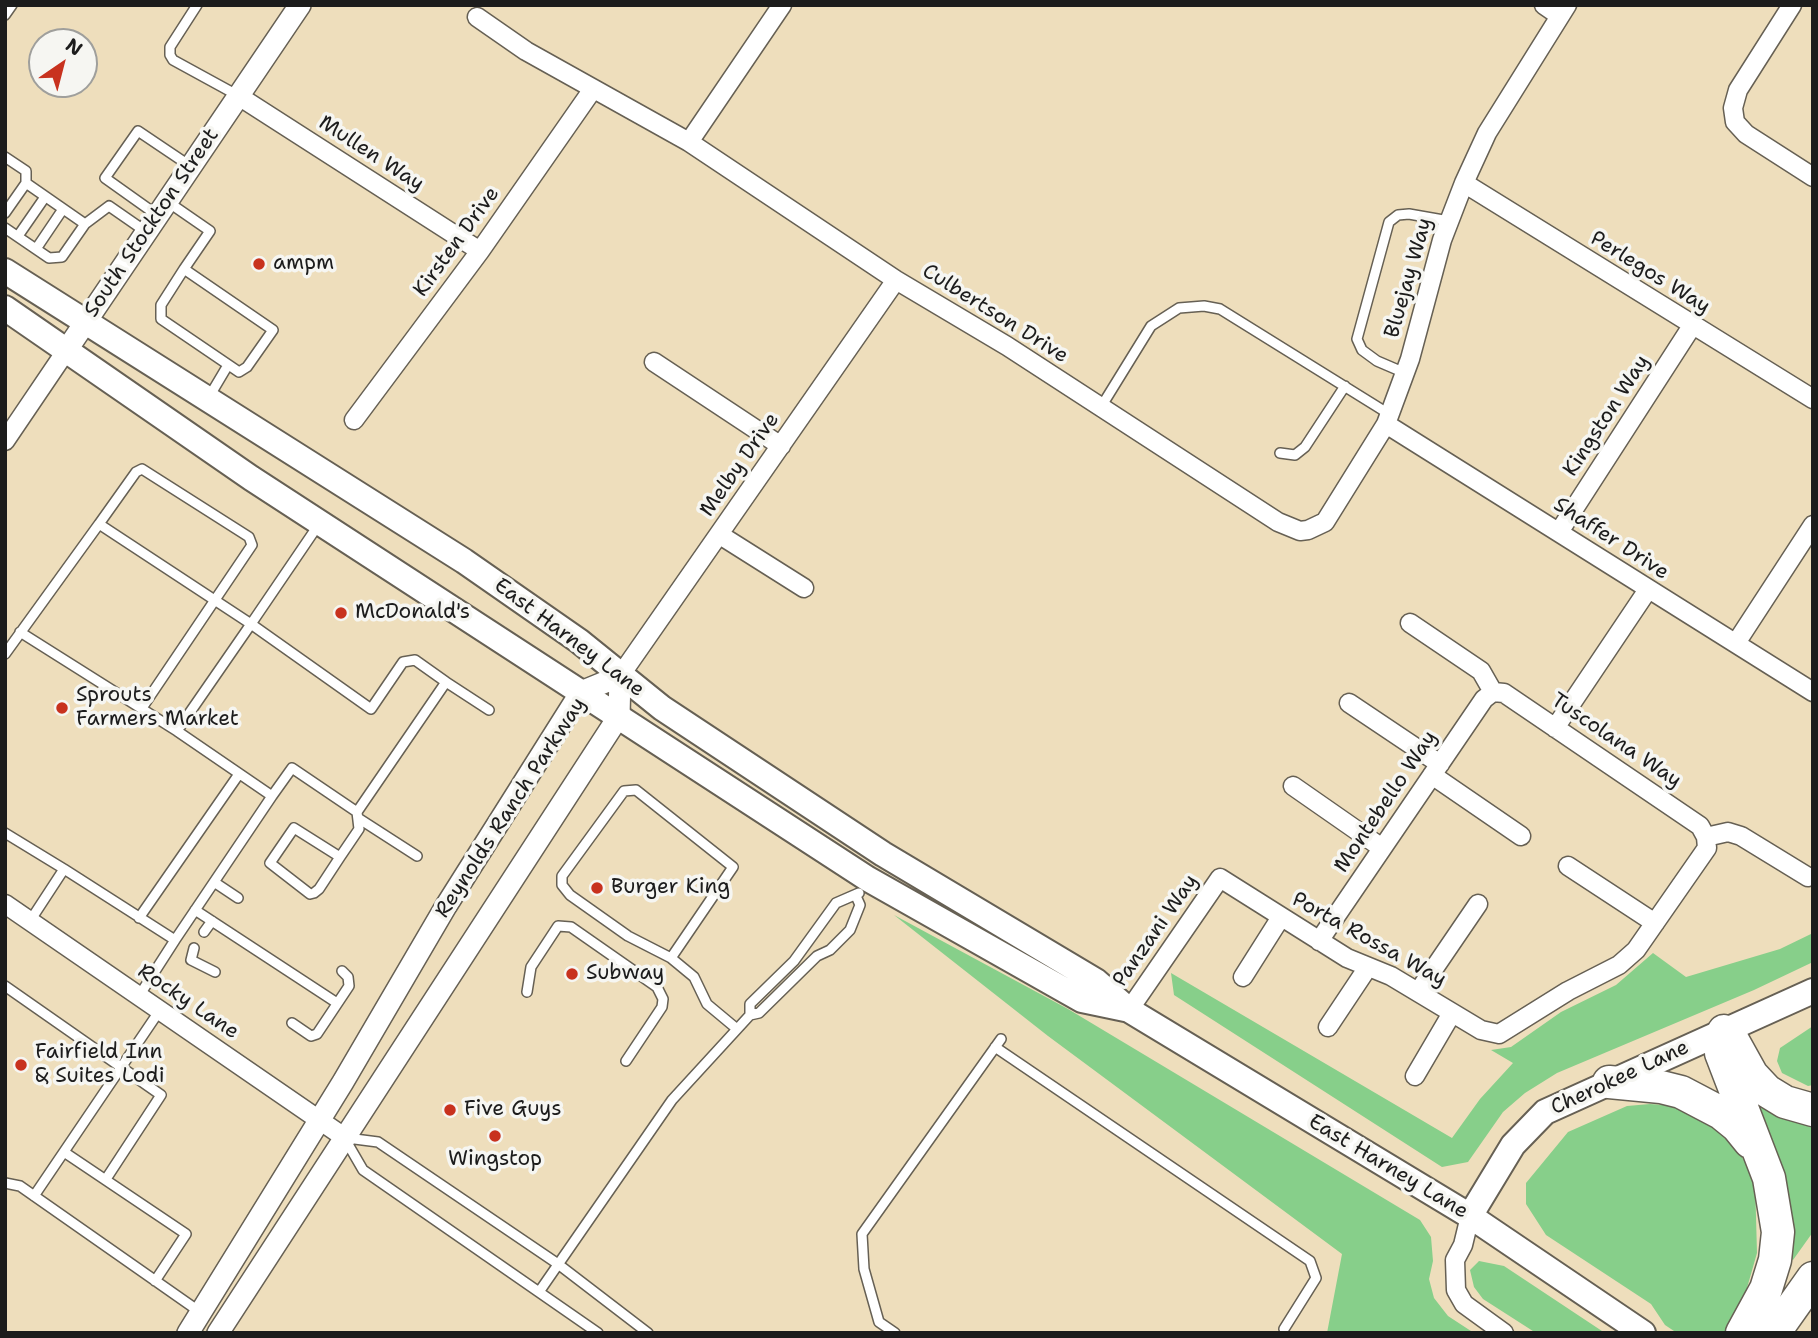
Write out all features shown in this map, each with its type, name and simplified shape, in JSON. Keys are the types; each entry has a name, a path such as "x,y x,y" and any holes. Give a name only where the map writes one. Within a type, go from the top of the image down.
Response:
{"highway":[{"path":"1724,1031 1738,1045 1752,1074 1767,1091 1785,1102 1813,1110"},
{"path":"1724,1031 1721,1053 1776,1205 1776,1260 1766,1289 1742,1333"},
{"path":"1609,1082 1661,1087 1704,1102 1737,1126 1759,1153"},
{"path":"1774,1333 1813,1278"}],"main road":[{"name":"East Harney Lane","path":"5,271 209,397 464,561 579,641 662,708 883,853 1096,981 1129,1010 1470,1216 1643,1333"},
{"name":"East Harney Lane","path":"5,308 68,348 117,386 319,523 619,716 862,888 1082,1000 1129,1010"},
{"name":"Cherokee Lane","path":"1470,1216 1489,1181 1526,1128 1545,1112 1813,991"}],"street":[{"name":"South Stockton Street","path":"5,441 300,5"},
{"path":"689,142 782,5"},
{"path":"1544,5 1563,11"},
{"path":"1792,5 1738,90 1732,108 1735,122 1741,128 1813,177"},
{"name":"Bluejay Way","path":"1278,522 1300,531 1320,527 1387,419 1405,373 1449,221 1464,183 1487,133 1563,11"},
{"name":"Culbertson Drive","path":"477,17 526,51 689,142 896,280 1101,407 1278,522"},
{"name":"Kirsten Drive","path":"354,420 480,251 593,89"},
{"name":"Mullen Way","path":"237,95 480,251"},
{"name":"Perlegos Way","path":"1464,183 1813,400"},
{"name":"Melby Drive","path":"620,676 896,280"},
{"name":"Kingston Way","path":"1559,531 1692,326"},
{"path":"654,362 781,446"},
{"name":"Shaffer Drive","path":"1387,419 1647,591 1813,692"},
{"path":"1736,643 1813,525"},
{"path":"720,535 804,589"},
{"path":"1555,728 1647,591"},
{"path":"1410,623 1481,671 1493,692"},
{"name":"Reynolds Ranch Parkway","path":"188,1333 446,906 581,692 620,676 619,716 218,1333"},
{"name":"Tuscolana Way","path":"1493,692 1504,693 1700,826 1706,837"},
{"name":"Montebello Way","path":"1319,941 1484,699 1493,692"},
{"path":"1349,703 1521,836"},
{"path":"1293,786 1382,848"},
{"path":"1568,866 1655,923 1707,848 1706,837 1728,832 1741,836 1808,877"},
{"name":"Panzani Way","path":"1129,1010 1220,878"},
{"name":"Porta Rossa Way","path":"1220,878 1347,958 1419,992 1481,1030 1499,1034 1567,991 1619,965 1636,950 1655,923"},
{"name":"Rocky Lane","path":"5,904 344,1137"},
{"path":"1419,992 1478,904"},
{"path":"1243,977 1281,917"},
{"path":"1328,1027 1368,967"},
{"path":"1415,1076 1452,1013"},
{"path":"1470,1216 1463,1245 1455,1260 1457,1290 1464,1304 1504,1333"}],"lane":[{"path":"5,15 12,5"},
{"path":"197,5 170,47 170,55 173,60 237,95"},
{"path":"157,216 105,178 138,131 190,166"},
{"path":"5,157 26,171 26,183 5,213"},
{"path":"26,183 85,224"},
{"path":"45,197 10,233 50,258 62,257 85,224 109,206 210,231 184,269 161,305 161,319 239,372 247,367 273,330 184,269"},
{"path":"36,249 63,209"},
{"path":"1405,373 1377,361 1362,350 1357,339 1389,222 1398,215 1409,214 1449,221"},
{"path":"1101,407 1157,320 1179,308 1204,306 1220,309 1345,386 1387,419"},
{"path":"209,397 228,365"},
{"path":"1280,453 1295,455 1305,447 1345,386"},
{"path":"5,654 136,471 142,469 249,537 252,545 142,709"},
{"path":"177,731 319,523"},
{"path":"99,524 251,624 371,709 403,662 415,660 489,710"},
{"path":"20,632 177,731 272,796"},
{"path":"340,857 294,828 270,863 310,894 319,889 359,829 357,815 446,682"},
{"path":"139,996 292,768 417,856"},
{"path":"139,918 239,774"},
{"path":"671,958 733,867 636,790 624,791 562,876 562,885 570,895 628,936 671,958 694,977 707,1004 737,1029"},
{"path":"5,833 175,940"},
{"path":"30,921 64,869"},
{"path":"214,881 238,898"},
{"path":"750,1015 750,1004 794,961 836,904 862,888"},
{"path":"539,1292 672,1100 750,1015 759,1013 817,956 830,950 850,930 860,905 862,888"},
{"path":"195,910 337,1003"},
{"path":"204,932 212,921"},
{"path":"527,992 531,967 558,926 571,927 657,987 663,999 662,1007 626,1061"},
{"path":"194,948 191,960 215,972"},
{"path":"292,1023 311,1036 317,1034 349,986 348,977 342,971"},
{"path":"5,986 161,1095 106,1180"},
{"path":"34,1196 160,1010"},
{"path":"895,1333 879,1322 864,1269 862,1234 998,1043 1310,1261 1316,1278 1284,1329"},
{"path":"344,1137 378,1142 558,1264 648,1333"},
{"path":"344,1137 363,1170 598,1333"},
{"path":"64,1152 186,1234 155,1281"},
{"path":"5,1182 20,1186 200,1312"}],"green space":[{"path":"894,915 1068,1009 1420,1220 1431,1237 1433,1261 1429,1279 1434,1298 1448,1316 1474,1333 1327,1333 1342,1254 1048,1036"},
{"path":"1813,933 1813,962 1754,990 1557,1073 1525,1093 1503,1112 1468,1162 1442,1167 1174,995 1171,973 1452,1138 1480,1099 1513,1063 1491,1050 1511,1047 1561,1012 1616,985 1653,953 1686,977 1780,949"},
{"path":"1813,1026 1813,1085 1808,1086 1782,1073 1777,1061 1780,1048"},
{"path":"1747,1096 1813,1119 1813,1232 1793,1260 1785,1254"},
{"path":"1627,1106 1677,1106 1704,1120 1742,1157 1755,1180 1757,1253 1743,1302 1725,1333 1677,1333 1665,1325 1651,1304 1546,1235 1526,1204 1526,1183 1568,1132"},
{"path":"1479,1261 1504,1266 1605,1333 1536,1333 1483,1299 1474,1287 1470,1270"}],"place":[{"name":"ampm","path":"259,264"},
{"name":"McDonald's","path":"341,613"},
{"name":"Sprouts Farmers Market","path":"62,708"},
{"name":"Burger King","path":"597,888"},
{"name":"Subway","path":"572,974"},
{"name":"Fairfield Inn & Suites Lodi","path":"21,1065"},
{"name":"Five Guys","path":"450,1110"},
{"name":"Wingstop","path":"495,1136"}]}
